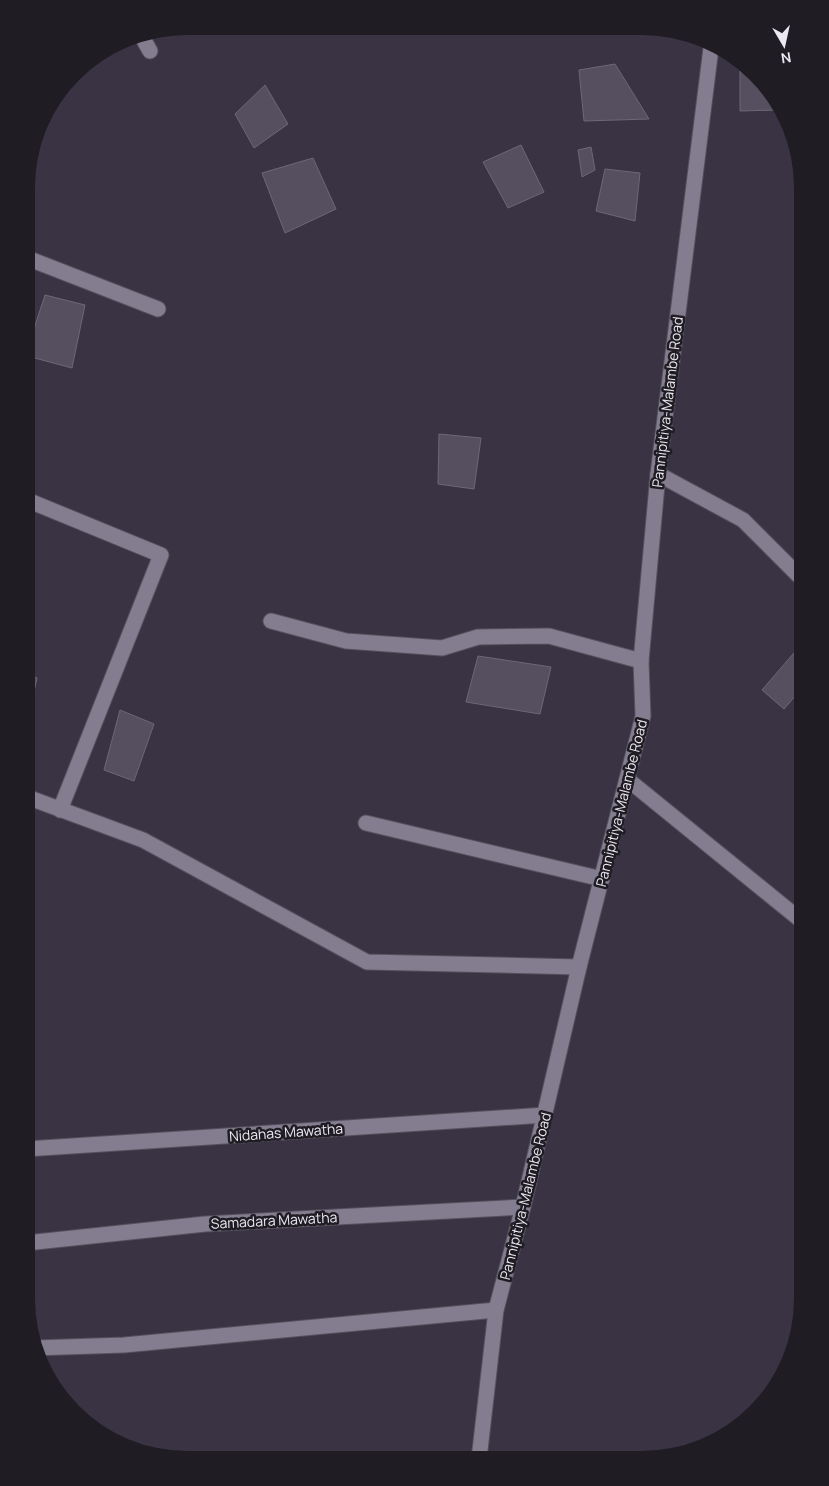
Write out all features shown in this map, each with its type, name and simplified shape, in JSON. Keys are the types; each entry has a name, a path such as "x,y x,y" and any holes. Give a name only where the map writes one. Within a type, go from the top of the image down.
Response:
{"street":[{"path":"144,41 150,51"},
{"name":"Pannipitiya-Malambe Road","path":"480,1451 496,1310 523,1206 579,967 643,716 641,662 658,474 710,51"},
{"path":"35,261 158,310"},
{"path":"658,474 743,520 794,571"},
{"path":"35,503 161,555 60,810"},
{"path":"271,622 346,641 442,648 478,637 549,636 641,662"},
{"path":"627,779 794,915"},
{"path":"35,800 143,840 367,962 579,967"},
{"path":"366,823 602,879"},
{"name":"Nidahas Mawatha","path":"35,1148 545,1115"},
{"name":"Samadara Mawatha","path":"35,1243 205,1224 523,1206"},
{"path":"43,1348 124,1345 496,1310"}],"building":[{"path":"615,64 649,119 584,121 579,70"},
{"path":"740,71 756,87 773,110 740,111"},
{"path":"265,85 288,124 254,148 235,114"},
{"path":"521,145 544,192 508,208 483,162"},
{"path":"591,147 595,170 582,177 578,150"},
{"path":"313,158 336,209 285,233 262,173"},
{"path":"605,169 640,173 635,221 596,211"},
{"path":"45,295 85,305 72,368 35,358 35,326"},
{"path":"439,434 481,438 474,489 438,484"},
{"path":"794,653 794,697 784,709 762,690"},
{"path":"478,656 551,667 540,714 466,702"},
{"path":"120,710 154,724 134,781 104,770"}]}
